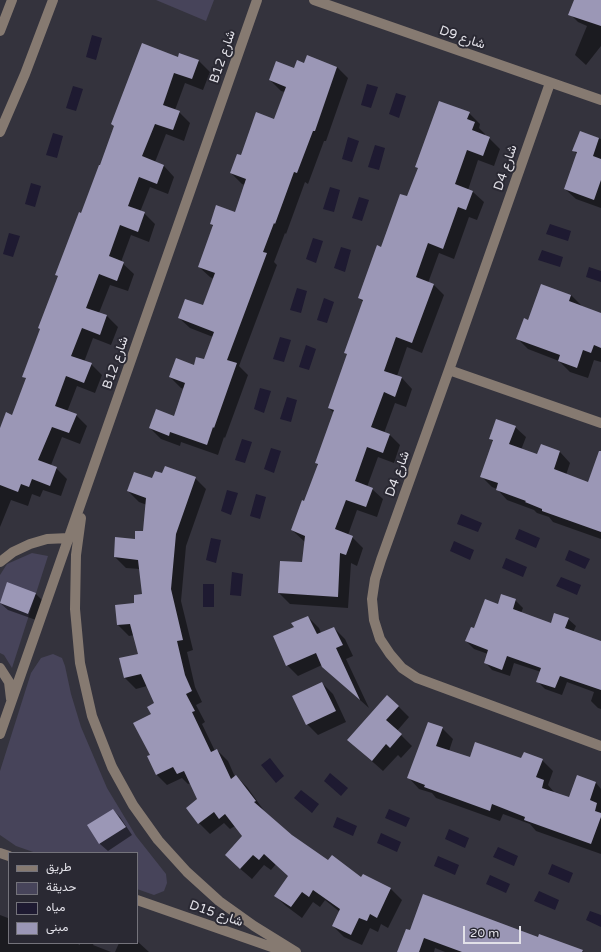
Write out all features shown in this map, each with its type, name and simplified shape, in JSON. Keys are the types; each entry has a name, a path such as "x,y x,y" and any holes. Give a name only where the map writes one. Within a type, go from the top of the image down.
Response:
{"street":[{"path":"0,31 12,0"},
{"path":"0,132 25,74 53,0"},
{"name":"B12 شارع","path":"0,734 257,0"},
{"name":"D9 شارع","path":"314,0 601,100"},
{"name":"D4 شارع","path":"550,83 381,560 375,579 372,599 374,620 380,639 402,668 417,678 601,746"},
{"path":"449,370 601,423"},
{"path":"84,496 76,563 75,609 80,663 92,716 112,766 133,805 158,840 187,872 219,901 254,926 296,952"},
{"path":"0,562 13,552 30,544 47,539 69,538"},
{"path":"0,668 9,682 11,703"},
{"name":"D15 شارع","path":"138,900 286,952"}],"green space":[{"path":"156,0 214,0 206,21"},
{"path":"32,553 48,556 12,668 4,655 0,653 0,575 7,564"},
{"path":"53,654 62,658 81,727 107,788 136,836 166,874 167,883 164,891 154,895 138,889 138,852 33,852 16,846 0,835 0,771 31,673 41,658"}],"water":[{"path":"92,35 102,38 96,60 86,57"},
{"path":"367,84 378,87 371,108 361,105"},
{"path":"73,86 83,89 76,111 66,108"},
{"path":"396,93 406,96 399,118 389,114"},
{"path":"53,133 63,136 57,158 46,155"},
{"path":"348,137 359,141 352,162 342,159"},
{"path":"375,145 385,148 379,170 368,167"},
{"path":"31,183 41,186 35,207 25,204"},
{"path":"330,187 340,190 334,212 323,209"},
{"path":"359,197 369,200 362,221 352,218"},
{"path":"550,224 571,231 568,241 546,234"},
{"path":"9,233 20,236 13,257 3,254"},
{"path":"313,238 323,241 316,263 306,259"},
{"path":"341,247 351,250 345,272 334,268"},
{"path":"542,250 563,257 560,267 538,260"},
{"path":"589,267 601,271 601,282 586,277"},
{"path":"297,288 307,291 301,313 290,310"},
{"path":"324,298 334,302 327,323 317,320"},
{"path":"280,337 291,340 284,362 273,359"},
{"path":"306,345 316,349 309,370 299,367"},
{"path":"260,388 271,391 264,413 254,409"},
{"path":"287,397 297,400 291,422 280,419"},
{"path":"242,439 252,442 245,463 235,460"},
{"path":"271,448 281,451 274,473 264,469"},
{"path":"227,490 238,493 231,515 221,511"},
{"path":"256,494 266,497 260,519 250,516"},
{"path":"461,514 482,523 478,532 457,524"},
{"path":"519,529 540,538 536,548 515,539"},
{"path":"211,538 221,540 216,563 206,560"},
{"path":"454,541 474,550 470,560 450,551"},
{"path":"569,550 590,559 585,569 565,560"},
{"path":"506,558 527,567 523,577 502,568"},
{"path":"232,572 243,574 241,596 230,595"},
{"path":"561,577 581,585 577,595 556,586"},
{"path":"203,584 214,584 214,607 203,607"},
{"path":"270,758 284,776 276,783 261,765"},
{"path":"330,773 348,788 341,796 324,781"},
{"path":"301,790 319,804 312,813 294,798"},
{"path":"389,809 410,818 406,827 385,818"},
{"path":"337,817 357,826 353,836 333,827"},
{"path":"449,829 469,838 465,848 445,839"},
{"path":"381,833 401,842 397,852 377,843"},
{"path":"498,847 518,856 514,866 493,857"},
{"path":"438,856 459,865 455,875 434,866"},
{"path":"552,864 573,873 569,883 548,874"},
{"path":"490,875 510,884 506,893 486,884"},
{"path":"539,891 559,900 555,910 534,901"},
{"path":"590,911 601,915 601,927 586,920"}],"building":[{"path":"574,0 601,0 601,26 568,15"},
{"path":"142,43 178,57 179,53 199,60 192,79 174,73 163,105 180,111 173,130 155,124 142,156 164,165 157,184 139,177 128,206 145,212 138,232 120,225 109,256 124,262 117,281 99,274 86,308 107,315 100,335 82,328 71,356 92,363 84,383 66,376 55,406 77,414 69,433 52,427 38,460 57,467 50,486 32,479 29,487 21,484 18,492 0,485 0,428 6,412 12,415 26,378 22,377 40,329 38,328 58,276 55,275 79,212 81,213 100,165 114,126 111,124"},
{"path":"307,55 337,67 315,131 313,131 297,173 294,172 263,252 267,253 227,360 237,363 214,428 213,427 207,445 170,432 169,436 149,428 156,409 174,416 185,383 169,377 176,358 194,365 196,357 204,359 214,332 178,318 185,299 203,305 215,273 198,267 213,225 210,224 216,205 235,212 246,179 230,173 237,154 241,155 256,112 274,119 286,87 269,80 276,61 294,68 297,60 304,63"},
{"path":"439,101 470,112 467,119 475,122 472,130 490,137 483,156 467,150 455,184 473,191 466,210 458,207 443,249 428,243 416,277 434,284 412,343 396,337 384,371 402,377 395,397 384,392 371,427 390,434 383,453 367,447 355,481 373,488 366,507 346,500 335,529 353,536 346,555 340,553 338,597 278,593 280,561 302,562 305,536 291,530 318,464 315,463 334,410 328,408 347,354 344,353 363,300 358,298 377,245 381,247 400,194 407,196 418,168 415,167"},
{"path":"580,131 599,138 593,156 601,159 601,180 594,200 564,189 577,152 572,151"},
{"path":"541,284 571,295 569,301 601,313 601,348 594,345 591,353 583,350 577,368 558,361 560,355 516,339 524,318 528,320"},
{"path":"496,419 516,426 509,444 537,454 541,444 560,451 554,469 588,482 599,451 601,451 601,532 542,511 542,509 525,502 526,501 496,490 498,483 480,477 493,440 489,439"},
{"path":"165,466 196,477 176,534 171,589 183,640 177,641 185,675 192,691 186,694 195,711 192,712 211,752 217,749 231,779 236,775 256,801 254,802 292,835 328,860 332,855 361,877 363,874 391,888 377,918 370,914 367,921 359,918 351,935 332,926 340,909 313,890 309,897 302,892 291,907 274,896 288,876 264,854 259,860 253,855 240,869 225,855 242,836 225,814 219,819 214,812 198,824 186,808 197,799 184,771 177,774 173,767 156,775 147,756 150,755 133,723 151,714 147,707 154,703 141,674 124,678 119,658 138,654 130,624 117,625 115,605 134,603 134,595 142,594 138,560 114,557 115,537 135,539 135,531 143,531 146,498 127,491 134,472 152,478 155,471 162,473"},
{"path":"7,582 36,593 28,614 0,603"},
{"path":"501,594 516,599 513,609 551,623 554,613 569,618 565,628 601,641 601,690 560,676 555,688 536,682 541,668 507,656 502,670 484,663 488,650 465,641 471,627 474,628 485,599 498,604"},
{"path":"308,616 317,634 334,627 343,645 336,648 360,700 322,667 316,653 286,666 273,636 294,627 291,623"},
{"path":"322,682 336,711 306,725 292,696"},
{"path":"387,695 399,706 386,720 402,734 390,748 386,744 372,761 347,740"},
{"path":"428,722 443,727 436,746 470,757 475,742 521,758 524,752 543,759 536,777 544,780 542,788 569,797 577,775 596,782 590,800 597,803 595,811 601,813 601,817 591,844 524,820 525,817 492,804 490,811 424,787 425,785 407,778"},
{"path":"113,809 126,827 99,844 87,825"},
{"path":"423,894 538,937 539,934 583,950 582,952 462,952 424,938 419,952 397,952 406,929 410,930"}]}
